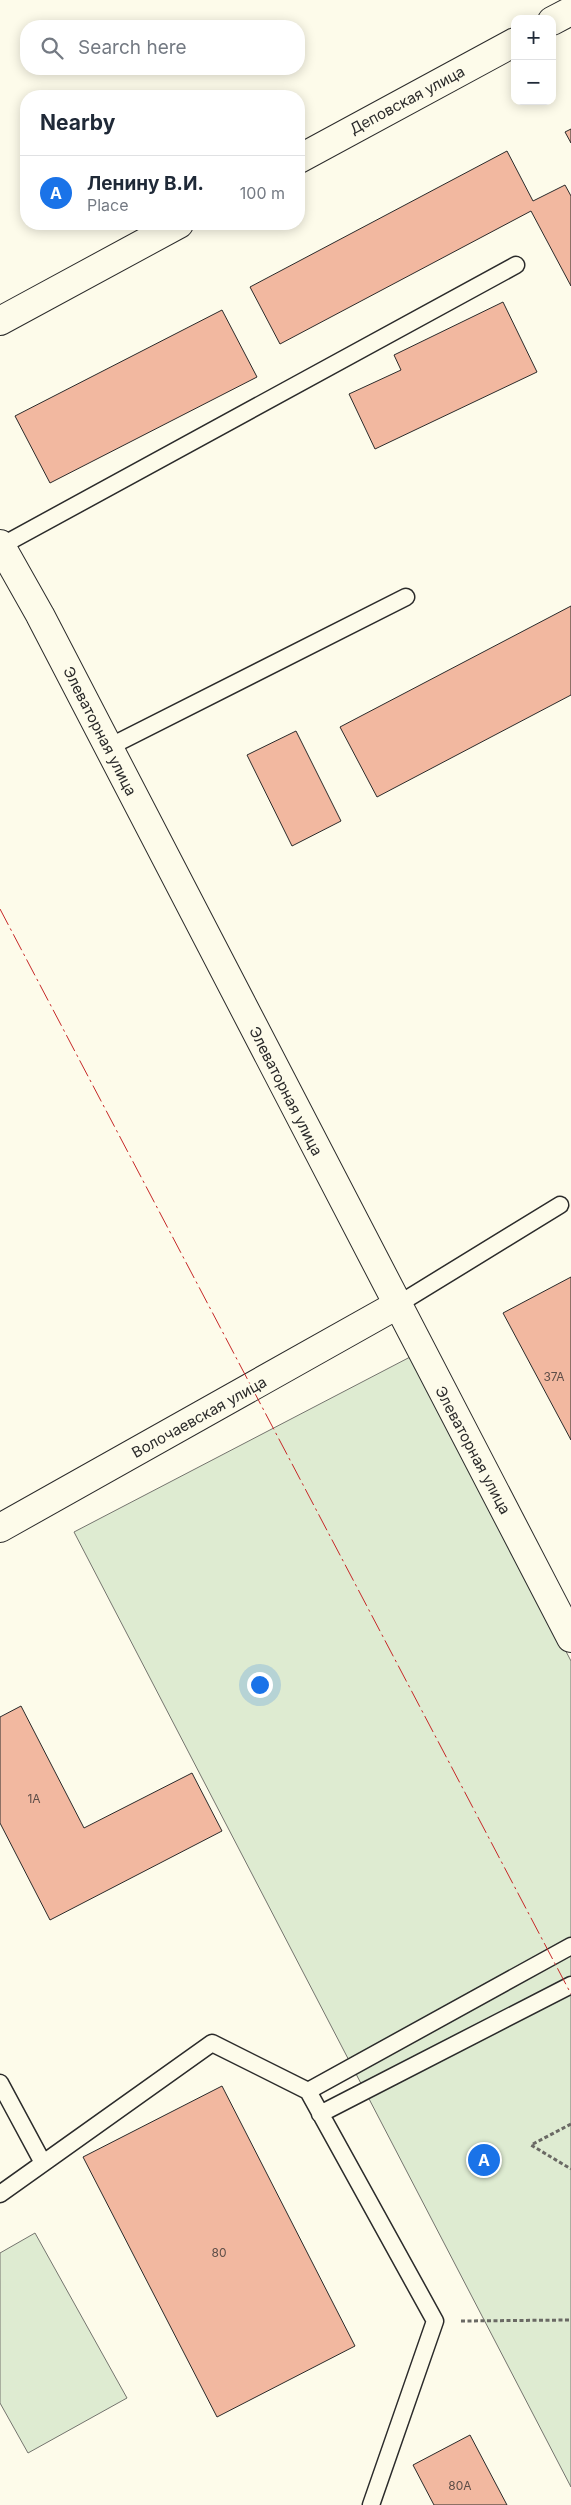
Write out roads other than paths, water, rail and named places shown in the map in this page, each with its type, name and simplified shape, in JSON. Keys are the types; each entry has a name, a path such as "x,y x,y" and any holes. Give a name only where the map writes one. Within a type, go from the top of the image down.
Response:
{"main road":[{"path":"556,19 571,11"},
{"name":"Деповская улица","path":"305,156 511,44"},
{"path":"0,320 168,230"},
{"name":"Элеваторная улица","path":"0,545 109,747 571,1638"},
{"name":"Волочаевская улица","path":"0,1528 398,1306"}],"lane":[{"path":"0,545 516,265"},
{"path":"109,747 406,597"},
{"path":"398,1306 560,1205"},
{"path":"308,2091 571,1946"},
{"path":"320,2114 571,1985"},
{"path":"0,2194 212,2043 308,2091 435,2321 371,2505"},
{"path":"0,2083 43,2163"}],"place":[{"name":"Ленину В.И.","path":"484,2160"}]}
